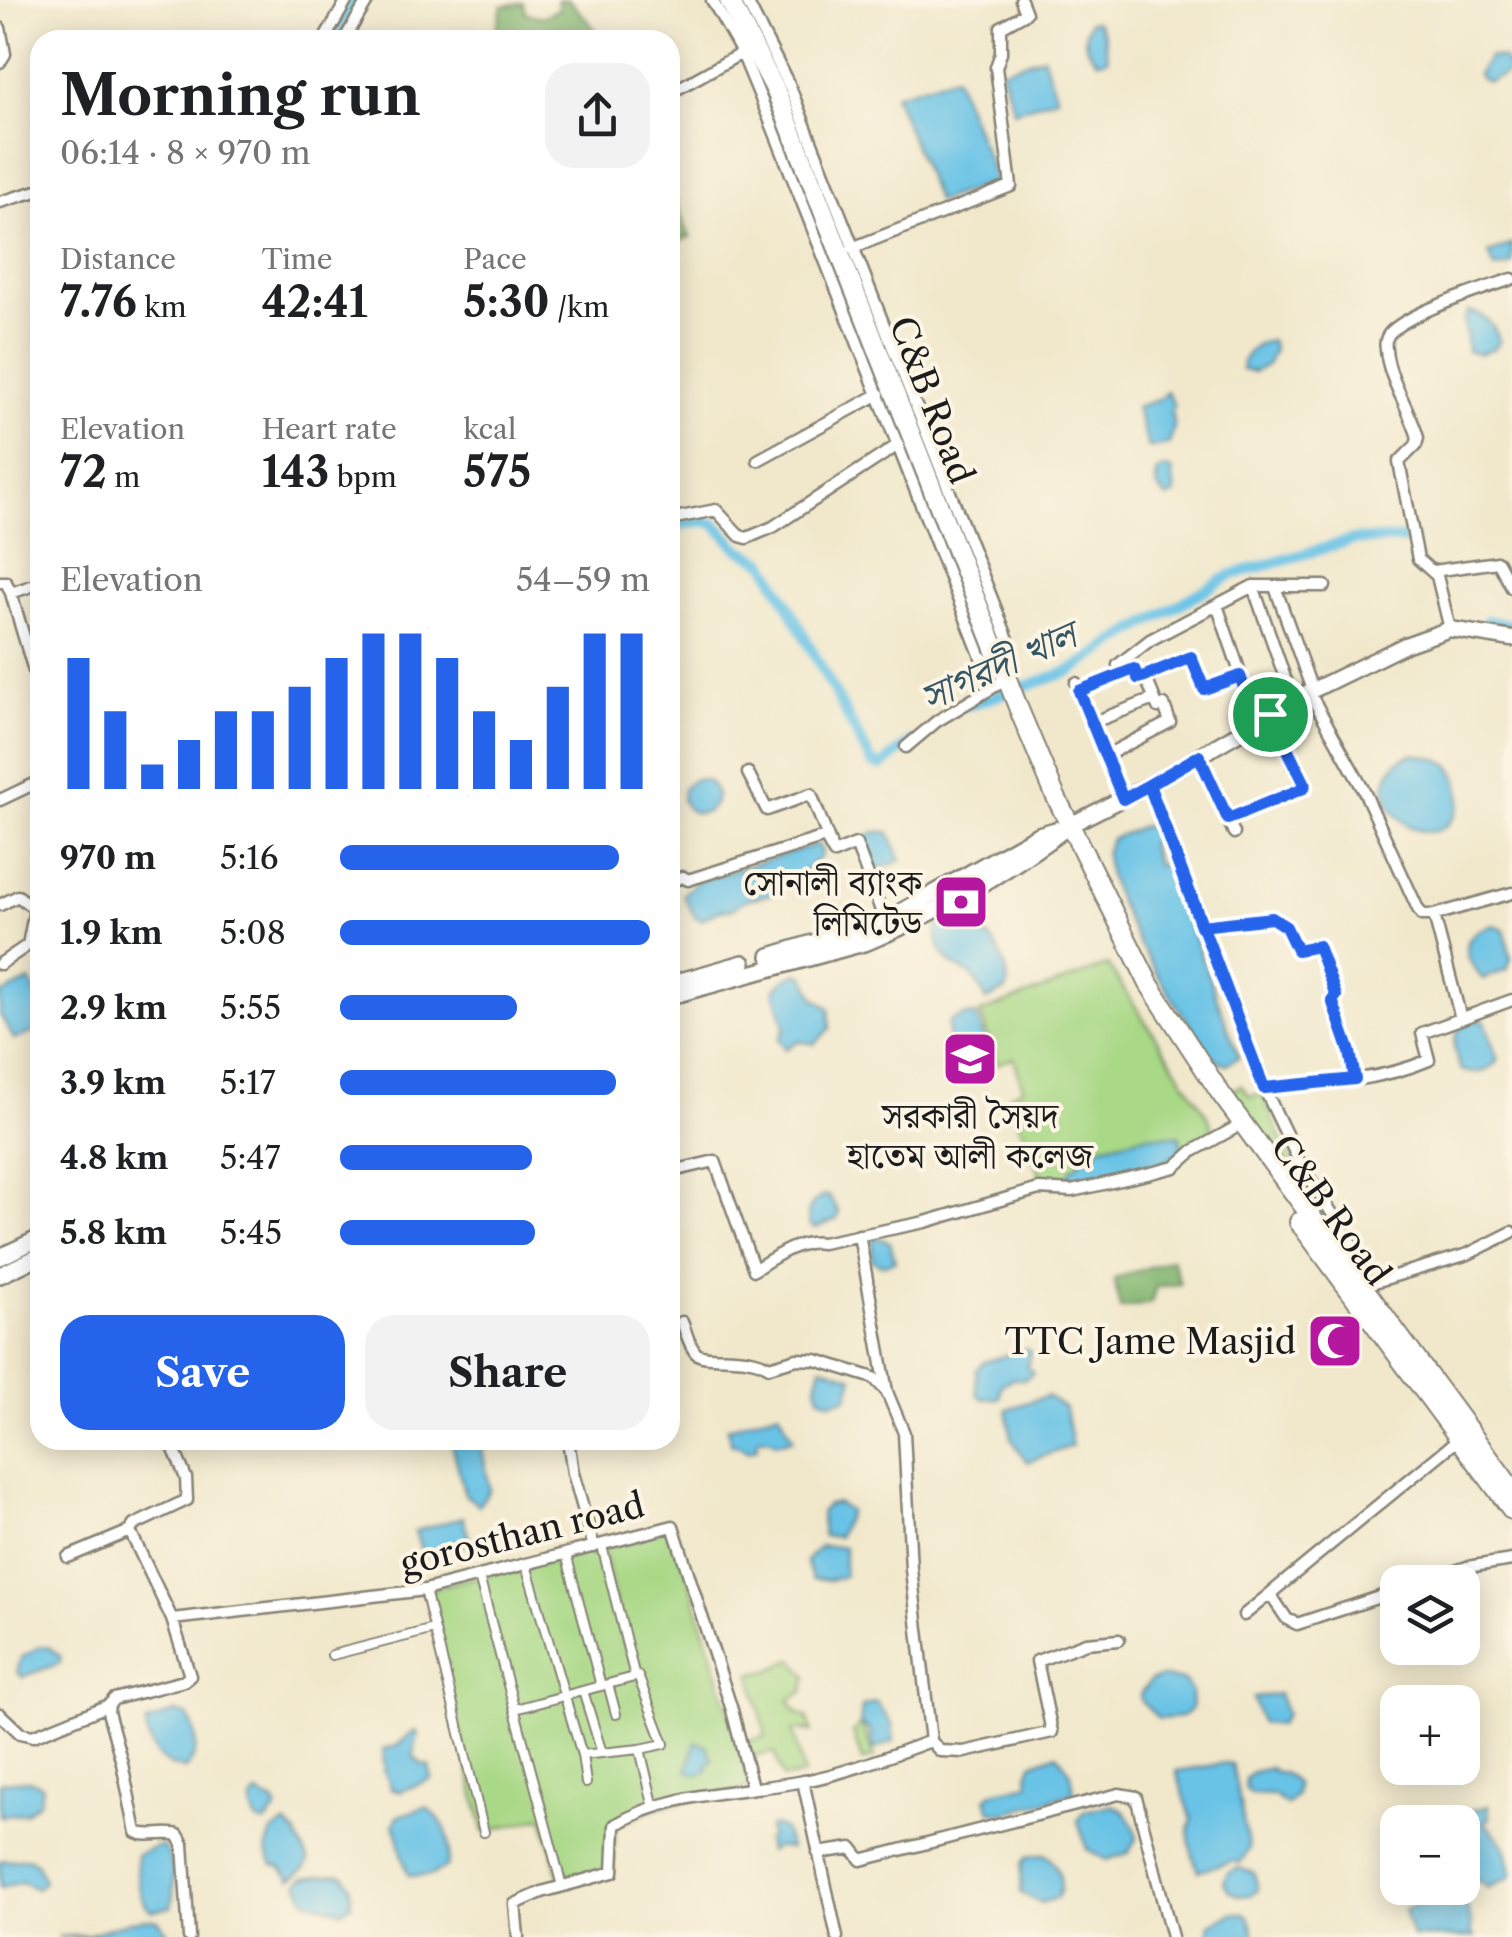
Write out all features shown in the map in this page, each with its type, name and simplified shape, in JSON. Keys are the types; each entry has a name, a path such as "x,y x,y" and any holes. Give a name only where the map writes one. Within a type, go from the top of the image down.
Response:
{"highway":[{"name":"C&B Road","path":"729,0 776,91 1020,712 1070,826 1149,984 1221,1094 1512,1489"},
{"name":"C&B Road","path":"1070,826 1117,950 1140,992 1233,1129 1512,1510"}],"main road":[{"path":"680,993 892,932 1292,701 1404,645 1450,629 1512,640"},
{"path":"680,981 885,921 1038,835 1070,826"},
{"path":"0,1257 30,1243"},
{"path":"0,1275 30,1261"}],"street":[{"path":"330,30 347,0"},
{"path":"350,30 368,0"},
{"path":"712,0 742,54 981,657 1007,680"},
{"path":"746,0 790,87 1011,647 1007,680"},
{"path":"852,248 1011,186 996,67 1001,53 1000,27 1026,13 1021,0"},
{"path":"0,28 5,54 0,62"},
{"path":"680,88 742,54"},
{"path":"0,202 30,193"},
{"path":"1450,629 1446,605 1433,572 1418,560 1399,462 1418,438 1385,344 1390,333 1412,320 1457,298 1512,279"},
{"path":"758,460 879,394"},
{"path":"680,516 716,510 740,536 748,538 773,527 898,445"},
{"path":"1433,572 1498,562 1512,588"},
{"path":"0,582 6,582 12,593 30,656"},
{"path":"1253,586 1292,701"},
{"path":"1118,665 1150,640 1253,586 1325,586"},
{"path":"12,593 30,587"},
{"path":"1276,587 1311,691 1363,788 1422,915 1512,893"},
{"path":"1217,605 1240,676 1306,786 1228,819"},
{"path":"1123,799 1077,687 1134,669 1138,678 1191,657 1204,689 1240,676"},
{"path":"1105,756 1170,722 1164,705 1158,708 1145,676"},
{"path":"906,747 937,721 1007,680"},
{"path":"1091,723 1154,699"},
{"path":"1199,756 1234,833"},
{"path":"748,774 768,810 812,794 834,853"},
{"path":"1149,785 1264,1088 1300,1163 1362,1262 1361,1286 1468,1254 1512,1232"},
{"path":"0,800 30,786"},
{"path":"680,877 688,880 825,837 834,853"},
{"path":"834,853 856,844 885,921"},
{"path":"0,905 18,896 30,901"},
{"path":"1434,915 1461,1019"},
{"path":"1201,926 1272,918 1286,927 1297,950 1318,946 1336,996 1332,1000 1355,1079"},
{"path":"0,964 28,946 30,938"},
{"path":"1264,1088 1355,1079 1428,1060 1421,1034 1512,1000"},
{"path":"680,1169 715,1161 754,1270 798,1246 925,1222 1040,1189 1072,1191 1161,1170 1233,1129"},
{"path":"858,1235 887,1392 904,1433 911,1569 930,1741 940,1751 964,1752 1052,1732 1037,1661 1086,1644 1119,1640"},
{"path":"682,1322 695,1352 703,1358 746,1357 769,1367 797,1359 816,1360 874,1378 887,1392"},
{"path":"1244,1615 1459,1439"},
{"path":"68,1557 187,1500 186,1478 174,1450"},
{"path":"570,1450 573,1473 635,1677"},
{"name":"gorosthan road","path":"172,1619 424,1590 673,1526 732,1710 752,1787"},
{"path":"0,1714 20,1732 33,1736 114,1700 190,1676 172,1619 130,1530"},
{"path":"566,1554 616,1714"},
{"path":"1480,1565 1512,1560"},
{"path":"526,1564 582,1755 586,1783"},
{"path":"479,1578 562,1886"},
{"path":"424,1590 484,1832"},
{"path":"1270,1594 1287,1619 1297,1624 1380,1597"},
{"path":"332,1655 434,1629"},
{"path":"515,1709 638,1676 664,1744 582,1755"},
{"path":"583,1691 602,1753"},
{"path":"108,1704 136,1832 168,1832 178,1835 183,1844 189,1937"},
{"path":"518,1937 515,1904 613,1872 614,1825 654,1808 752,1787 803,1781 930,1741"},
{"path":"640,1749 654,1808"},
{"path":"803,1781 837,1937"},
{"path":"818,1853 852,1848 861,1860 1118,1794 1136,1797 1172,1937"}],"green space":[{"path":"557,0 569,0 596,30 496,30 502,6 523,3 526,13 542,17 559,9"},
{"path":"680,212 690,237 680,240"},
{"path":"1108,965 1208,1116 1213,1131 1181,1157 1146,1173 1042,1180 1008,1096 1023,1088 1014,1058 997,1064 980,1013"},
{"path":"1241,1085 1250,1097 1261,1093 1290,1158 1359,1263 1348,1271 1225,1095"},
{"path":"1172,1259 1180,1284 1156,1287 1151,1303 1120,1309 1114,1279"},
{"path":"673,1526 752,1787 654,1808 615,1825 613,1872 562,1886 543,1817 484,1832 425,1590 594,1547 628,1654 602,1546"},
{"path":"793,1659 807,1677 803,1692 790,1700 797,1713 807,1717 812,1731 793,1730 804,1775 783,1778 774,1752 748,1758 744,1742 766,1736 751,1674 769,1671"},
{"path":"860,1724 875,1757 862,1761 853,1733"}],"water":[{"path":"1096,21 1104,35 1108,59 1099,61 1090,53 1085,38 1089,22"},
{"path":"1043,56 1057,97 1014,111 1001,70"},
{"path":"1489,57 1502,58 1509,68 1507,73 1488,82 1478,74"},
{"path":"955,76 996,181 937,202 894,95"},
{"path":"1512,244 1512,265 1495,269 1489,254"},
{"path":"1469,311 1492,325 1499,341 1494,349 1478,354 1467,351 1464,319"},
{"path":"1271,340 1274,350 1267,365 1254,372 1242,370 1251,350"},
{"path":"1167,391 1174,406 1174,428 1169,444 1153,448 1148,446 1136,407 1160,399"},
{"path":"1164,468 1172,470 1175,494 1167,498 1156,486 1157,472"},
{"path":"1412,754 1443,761 1457,779 1457,810 1440,829 1424,831 1408,826 1387,799 1386,782 1393,767"},
{"path":"699,779 711,784 716,796 711,808 699,813 687,808 682,796 687,784"},
{"path":"1142,826 1151,827 1157,839 1149,843 1157,865 1166,863 1239,1057 1226,1064 1212,1058 1165,987 1118,901 1105,853 1111,839"},
{"path":"875,832 889,832 901,860 883,868 872,867 864,843"},
{"path":"818,844 821,856 796,880 771,894 745,900 731,910 720,910 701,920 695,917 683,895 696,882"},
{"path":"946,920 971,926 989,938 1005,968 1006,990 987,1000 972,975 945,956 937,933 938,924"},
{"path":"1495,925 1505,931 1511,960 1507,970 1483,979 1471,962 1467,946 1475,933"},
{"path":"798,973 805,976 815,998 829,1008 830,1029 814,1044 798,1041 786,1049 779,1039 785,1027 775,990"},
{"path":"30,981 30,1033 14,1039 0,1015 0,995"},
{"path":"976,1015 987,1045 985,1054 979,1057 954,1047 948,1029 949,1022"},
{"path":"1470,1020 1485,1021 1498,1061 1476,1073 1461,1070 1455,1049 1459,1030"},
{"path":"1149,1135 1180,1136 1182,1150 1126,1176 1065,1184 1088,1149"},
{"path":"829,1196 839,1213 837,1219 816,1228 810,1226 809,1212 812,1204"},
{"path":"873,1236 890,1242 895,1261 881,1265 872,1260"},
{"path":"1027,1349 1031,1353 1027,1366 1033,1373 1001,1385 1000,1398 983,1399 977,1394 976,1370 983,1362"},
{"path":"822,1366 853,1377 847,1398 831,1402 820,1397 817,1385"},
{"path":"1047,1396 1065,1408 1072,1446 1027,1462 1011,1438 1007,1409"},
{"path":"779,1411 793,1439 776,1443 758,1438 757,1448 750,1451 731,1443 727,1428"},
{"path":"454,1450 482,1450 490,1489 479,1505 465,1495"},
{"path":"837,1503 849,1511 838,1537 823,1536 820,1512"},
{"path":"463,1517 470,1543 423,1556 415,1531"},
{"path":"820,1546 844,1547 844,1576 812,1579 806,1561"},
{"path":"41,1646 61,1657 60,1663 22,1677 17,1672 21,1658"},
{"path":"1163,1677 1184,1681 1191,1691 1192,1708 1182,1717 1159,1719 1141,1701 1140,1694 1150,1681"},
{"path":"1278,1694 1286,1714 1279,1725 1261,1723 1253,1698"},
{"path":"876,1702 892,1724 894,1741 874,1750 870,1730 860,1724 862,1707"},
{"path":"174,1712 187,1715 195,1736 193,1757 185,1769 162,1760 152,1748 147,1732 146,1723"},
{"path":"415,1731 418,1733 413,1756 429,1766 431,1779 400,1792 391,1788 383,1750 396,1746"},
{"path":"696,1742 707,1746 713,1760 708,1763 708,1771 699,1775 687,1771"},
{"path":"1057,1754 1071,1773 1074,1793 1005,1813 991,1811 986,1798 993,1792 1029,1784 1032,1764"},
{"path":"1232,1764 1249,1849 1240,1863 1232,1861 1198,1871 1189,1839 1192,1820 1176,1771"},
{"path":"1271,1768 1296,1783 1296,1795 1287,1805 1272,1795 1246,1790 1245,1779 1252,1772"},
{"path":"29,1780 42,1786 40,1801 25,1813 0,1816 0,1782"},
{"path":"257,1794 274,1802 277,1810 266,1823 258,1822 253,1811 251,1804"},
{"path":"1111,1805 1128,1817 1137,1837 1128,1853 1106,1860 1087,1849 1078,1821 1084,1811"},
{"path":"1488,1806 1489,1819 1484,1822 1505,1845 1512,1876 1488,1888 1480,1882 1480,1808"},
{"path":"426,1807 446,1832 447,1866 432,1875 410,1876 394,1825 398,1816"},
{"path":"286,1824 296,1834 309,1861 291,1879 281,1867 273,1865 266,1850 272,1832"},
{"path":"769,1827 784,1830 790,1849 776,1847 769,1852"},
{"path":"164,1847 171,1860 173,1892 171,1907 152,1911 140,1893 136,1855"},
{"path":"1045,1854 1057,1868 1061,1886 1057,1898 1041,1903 1021,1893 1022,1864 1028,1857"},
{"path":"29,1858 38,1864 44,1882 37,1889 22,1882 0,1888 0,1861"},
{"path":"1238,1868 1254,1873 1258,1890 1240,1895 1227,1888 1227,1873"},
{"path":"345,1876 351,1886 351,1905 342,1911 306,1900 298,1883 303,1878"},
{"path":"1416,1905 1466,1905 1475,1937 1412,1937 1404,1911"},
{"path":"1232,1913 1244,1913 1250,1918 1255,1937 1208,1937 1210,1924"},
{"path":"147,1919 158,1920 168,1937 57,1937 88,1935"}],"waterway":[{"name":"সাগরদী খাল","path":"338,30 354,0"},
{"name":"সাগরদী খাল","path":"680,525 705,521 715,524 739,549 765,562 872,763 881,766 912,742"},
{"name":"সাগরদী খাল","path":"969,705 1071,671 1231,575 1353,540 1412,539"},
{"path":"1487,621 1512,625"}],"place":[{"name":"সোনালী ব্যাংক লিমিটেড","path":"961,902"},
{"name":"সরকারী সৈয়দ হাতেম আলী কলেজ","path":"970,1059"},
{"name":"TTC Jame Masjid","path":"1335,1341"}],"route":[{"path":"1270,714 1256,722 1240,676 1204,689 1191,657 1138,678 1134,669 1079,691 1123,799 1149,785 1201,926 1264,1088 1355,1079 1332,1000 1336,996 1318,946 1297,950 1286,927 1272,918 1201,926 1175,856 1149,785 1199,756 1228,819 1304,788 1270,714"}]}
